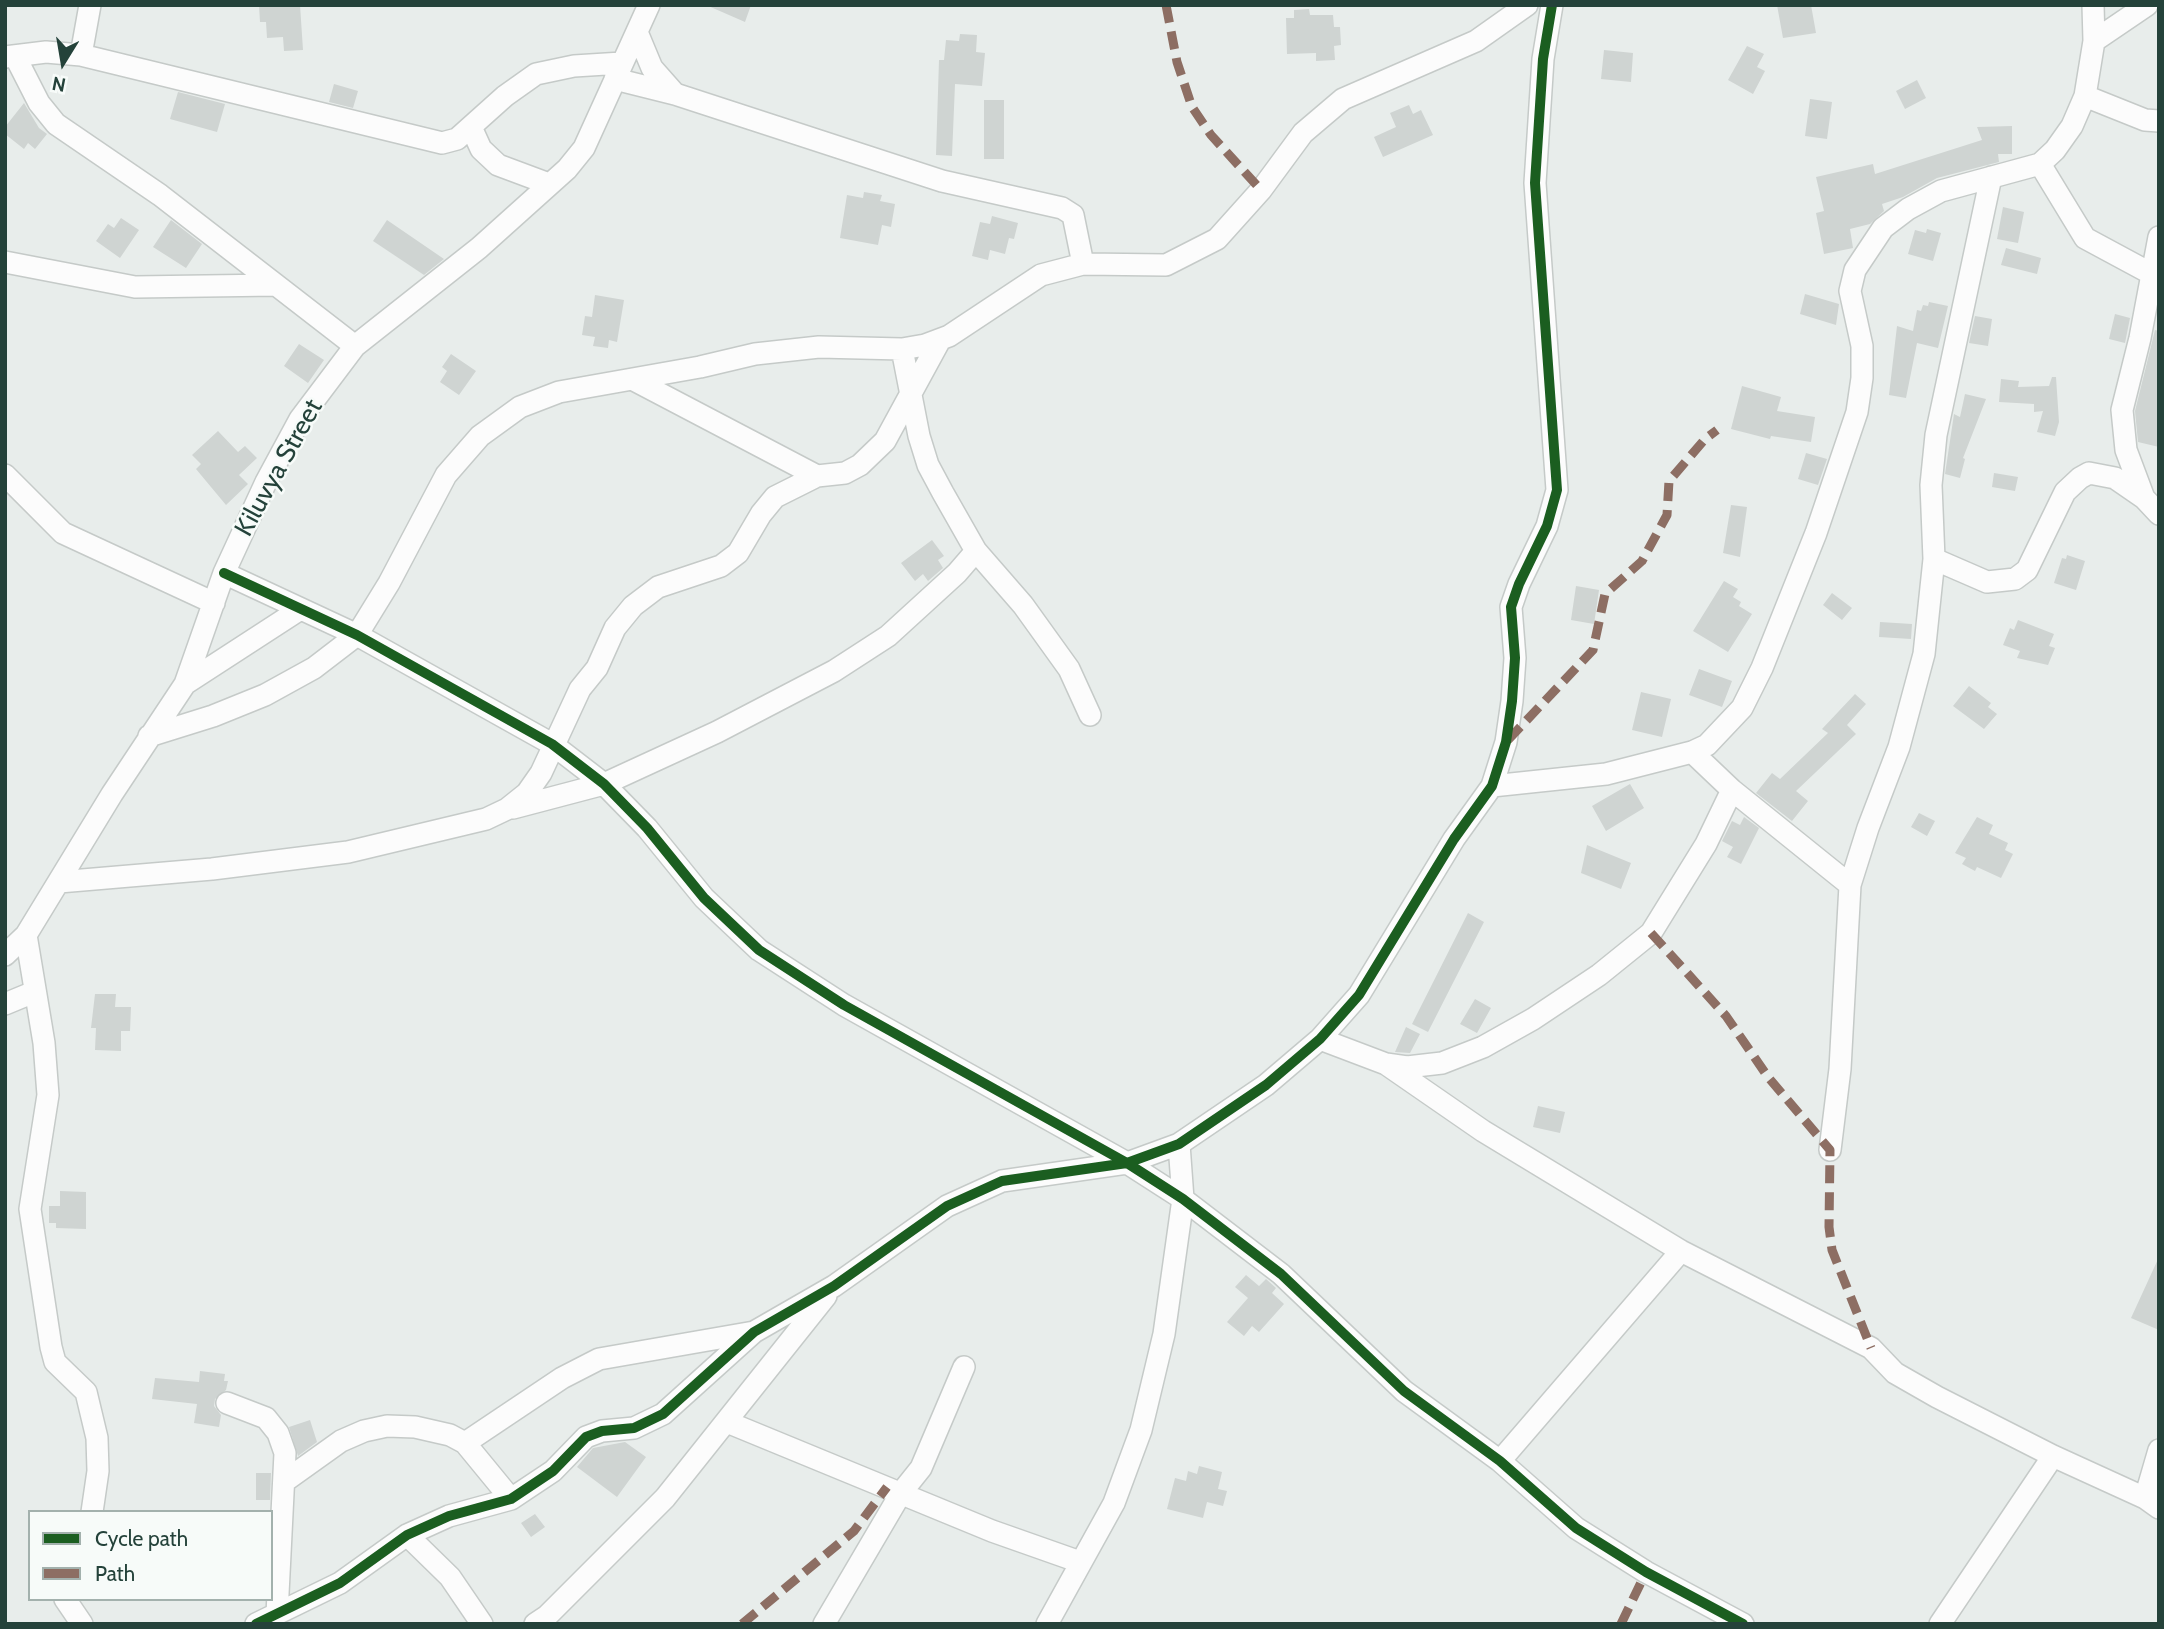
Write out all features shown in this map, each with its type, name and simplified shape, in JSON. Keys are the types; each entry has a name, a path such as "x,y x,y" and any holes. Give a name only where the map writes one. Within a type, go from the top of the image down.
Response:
{"street":[{"path":"81,55 90,5"},
{"name":"Kiluvya Street","path":"5,955 26,935 149,736 185,684 224,573 266,482 300,419 355,346 479,248 550,184 584,148 649,5"},
{"path":"149,736 213,716 265,695 314,668 357,635 389,583 446,475 480,436 520,407 559,392 634,380 767,352 819,346 902,349 940,340 1041,275 1083,264 1166,265 1191,255 1217,239 1261,190 1303,133 1343,99 1476,41 1527,5"},
{"path":"256,1624 340,1583 407,1535 449,1516 511,1499 553,1471 586,1437 602,1431 634,1428 663,1414 754,1332 834,1286 947,1206 1002,1181 1126,1163 1179,1144 1266,1086 1320,1039 1359,995 1454,839 1492,786 1506,742 1512,701 1515,658 1511,607 1547,526 1557,490 1535,183 1543,59 1552,5"},
{"path":"1492,786 1606,774 1692,752 1707,745 1742,708 1762,668 1838,476 1857,412 1862,378 1862,346 1850,291 1855,270 1883,228 1908,209 1941,191 2040,164 2066,134 2085,96 2094,41 2093,5"},
{"path":"2094,41 2147,5"},
{"path":"637,32 652,68 675,94"},
{"path":"355,346 160,195 56,124 39,103 10,56 46,52 81,55 422,141 449,141 471,127 505,96 536,74 574,66 619,71 675,94 943,181 1062,208 1073,215 1083,264"},
{"path":"2085,96 2145,120 2159,121"},
{"path":"471,127 481,149 498,165 550,184"},
{"path":"2040,164 2085,237 2150,273"},
{"path":"1830,1150 1839,1069 1850,885 1917,689 1924,654 1934,559 1931,485 1936,435 1991,177"},
{"path":"2144,498 2126,450 2122,410 2142,329 2150,273 2159,237"},
{"path":"5,262 135,287 276,285"},
{"path":"507,809 527,793 541,773 552,744 580,689 597,668 615,628 633,606 658,587 722,566 738,553 761,514 775,497 817,476 845,473 860,466 885,441 940,340"},
{"path":"902,349 928,465 976,551 1023,605 1069,669 1090,715"},
{"path":"634,380 817,476"},
{"path":"1934,559 1987,582 2015,579 2027,570 2065,492 2089,473 2115,478 2144,498 2159,514"},
{"path":"5,475 63,533 214,603"},
{"path":"59,882 212,870 348,852 485,819 507,809 604,784 717,732 834,671 888,636 957,573 976,551"},
{"path":"224,573 357,635 552,744 604,784 647,828 704,898 759,950 844,1005 1126,1163 1183,1199 1281,1274 1404,1391 1500,1461 1576,1528 1646,1572 1743,1624"},
{"path":"185,684 299,610"},
{"path":"1692,752 1732,790 1850,885"},
{"path":"1320,1039 1386,1064 1406,1067 1442,1063 1483,1047 1533,1019 1599,975 1651,933 1706,844 1732,790"},
{"path":"26,935 44,1043 48,1095 30,1209 55,1362 86,1392 97,1438 99,1471 92,1510"},
{"path":"5,1004 34,992"},
{"path":"1386,1064 1483,1131 1681,1251 1871,1348 1895,1373 2053,1456 2152,1503 2159,1450"},
{"path":"1046,1624 1114,1503 1141,1430 1164,1334 1183,1199 1179,1144"},
{"path":"1500,1461 1681,1251"},
{"path":"536,1624 665,1498 834,1286"},
{"path":"465,1443 562,1378 599,1359 754,1332"},
{"path":"824,1624 901,1493 921,1468 964,1367"},
{"path":"227,1403 266,1418 278,1433 285,1453 277,1614"},
{"path":"727,1422 1080,1562"},
{"path":"285,1481 341,1441 364,1431 387,1426 415,1427 450,1435 465,1443 511,1499"},
{"path":"1940,1624 2053,1456"},
{"path":"407,1535 450,1577 482,1624"},
{"path":"66,1601 82,1624"}],"building":[{"path":"259,5 300,5 303,50 284,51 283,37 267,38 266,22 260,22"},
{"path":"706,5 751,5 745,22"},
{"path":"1777,5 1811,5 1816,33 1783,38"},
{"path":"1309,9 1310,15 1333,15 1334,27 1340,27 1341,45 1334,46 1335,60 1316,61 1316,53 1287,54 1286,18 1294,18 1294,10"},
{"path":"960,34 977,35 976,52 985,53 982,86 955,84 952,156 936,155 939,60 944,60 946,40 959,41"},
{"path":"1747,46 1764,54 1757,67 1765,71 1753,94 1728,80"},
{"path":"1604,50 1633,53 1631,82 1601,79"},
{"path":"1917,80 1926,98 1905,109 1896,91"},
{"path":"334,84 358,91 353,108 329,102"},
{"path":"178,92 225,104 217,132 170,119"},
{"path":"1810,99 1832,102 1827,139 1805,136"},
{"path":"984,100 1004,100 1004,159 984,159"},
{"path":"24,103 39,128 47,134 35,149 28,143 24,149 5,134 5,127"},
{"path":"1409,105 1413,114 1421,110 1433,135 1383,157 1374,137 1396,127 1390,113"},
{"path":"2012,126 2012,154 1998,154 1999,162 1937,178 1903,197 1882,204 1884,211 1870,224 1850,229 1853,248 1824,254 1816,213 1824,211 1816,177 1873,164 1875,174 1982,140 1977,127"},
{"path":"864,192 882,195 880,201 895,204 891,227 882,225 878,245 840,238 847,195 863,198"},
{"path":"2003,207 2024,212 2018,243 1997,239"},
{"path":"992,216 1018,223 1014,239 1009,238 1005,254 990,250 988,260 972,256 980,222 990,224"},
{"path":"121,218 139,230 120,258 96,241 108,224 114,228"},
{"path":"171,220 202,244 186,268 153,247"},
{"path":"387,220 444,259 424,275 373,241"},
{"path":"1927,229 1941,233 1933,261 1908,254 1915,230 1926,233"},
{"path":"2006,248 2041,258 2037,274 2001,265"},
{"path":"1805,294 1839,304 1836,325 1800,314"},
{"path":"595,295 624,300 617,342 609,340 608,348 593,346 595,337 582,335 585,316 592,317"},
{"path":"1929,302 1948,306 1938,348 1917,343 1906,398 1889,395 1897,326 1913,331 1917,310 1921,311 1923,305 1928,306"},
{"path":"2115,314 2130,318 2125,343 2109,339"},
{"path":"1975,316 1992,319 1988,346 1969,343"},
{"path":"2155,330 2159,331 2159,447 2138,442 2135,411"},
{"path":"299,344 324,360 308,383 284,366"},
{"path":"451,354 476,371 459,395 440,382 447,371 442,367"},
{"path":"2052,377 2056,377 2059,422 2055,436 2037,432 2043,411 2034,412 2034,404 1999,402 2001,379 2019,381 2018,387 2049,386"},
{"path":"1742,386 1781,397 1777,411 1815,417 1811,442 1771,436 1770,439 1731,429"},
{"path":"1965,394 1986,399 1963,458 1965,459 1960,478 1945,474 1954,414 1960,417"},
{"path":"218,431 238,452 245,446 257,458 239,475 248,484 226,505 196,469 201,464 192,455"},
{"path":"1806,453 1827,459 1818,485 1798,479"},
{"path":"1994,473 2018,477 2015,491 1992,487"},
{"path":"1731,505 1747,507 1740,557 1723,553"},
{"path":"932,540 944,556 938,560 943,568 928,581 923,574 915,581 901,563"},
{"path":"2067,555 2085,561 2076,590 2054,583 2062,558 2066,559"},
{"path":"1724,581 1738,589 1733,597 1741,602 1739,606 1752,614 1728,652 1693,631"},
{"path":"1576,586 1599,590 1594,624 1571,620"},
{"path":"1832,593 1852,608 1842,620 1823,605"},
{"path":"2018,620 2054,634 2049,646 2055,648 2048,665 2017,658 2020,651 2003,645 2010,628 2014,630"},
{"path":"1880,622 1912,624 1911,639 1879,637"},
{"path":"1699,669 1732,681 1722,707 1689,695"},
{"path":"1969,686 1991,703 1988,707 1997,714 1984,729 1953,706"},
{"path":"1641,692 1671,699 1662,737 1632,730"},
{"path":"1855,694 1866,704 1847,725 1856,734 1796,791 1808,801 1792,821 1756,793 1772,773 1780,779 1828,733 1822,729"},
{"path":"1630,784 1644,808 1606,831 1592,806"},
{"path":"1919,813 1935,821 1927,836 1911,827"},
{"path":"1744,817 1759,828 1741,864 1727,857 1733,847 1722,841 1732,821 1740,825"},
{"path":"1977,817 1993,825 1989,834 2008,843 2005,850 2013,854 2001,878 1977,867 1975,871 1962,864 1966,858 1955,853"},
{"path":"1587,845 1631,863 1621,889 1581,873"},
{"path":"1468,913 1484,922 1428,1032 1412,1024"},
{"path":"95,994 116,994 115,1007 131,1007 130,1031 121,1031 121,1051 95,1050 96,1028 91,1028"},
{"path":"1475,999 1491,1008 1477,1033 1460,1024"},
{"path":"1406,1027 1420,1034 1410,1053 1395,1052"},
{"path":"1538,1106 1565,1112 1560,1133 1533,1127"},
{"path":"60,1191 86,1192 86,1229 56,1228 56,1223 49,1223 49,1206 60,1206"},
{"path":"2159,1257 2159,1330 2131,1318"},
{"path":"1246,1275 1259,1286 1266,1279 1276,1288 1272,1293 1284,1304 1259,1332 1252,1326 1244,1336 1227,1322 1248,1298 1235,1287"},
{"path":"200,1371 225,1374 224,1381 228,1381 226,1390 215,1399 214,1406 221,1415 219,1427 194,1423 197,1404 152,1399 155,1378 199,1382"},
{"path":"310,1420 317,1442 298,1456 289,1427"},
{"path":"625,1442 646,1457 617,1497 577,1467 593,1448"},
{"path":"1199,1466 1222,1472 1218,1489 1227,1491 1223,1506 1207,1502 1203,1518 1167,1509 1175,1478 1186,1481 1188,1471 1197,1474"},
{"path":"256,1473 271,1473 270,1500 256,1500"},
{"path":"535,1514 545,1527 531,1537 521,1523"}],"marked path":[{"path":"1166,5 1177,62 1192,107 1211,135 1261,190"},
{"path":"1508,740 1593,650 1605,594 1642,561 1667,515 1669,481 1705,439 1717,430"},
{"path":"1651,933 1726,1016 1768,1077 1830,1150 1829,1227 1832,1250 1871,1348"},
{"path":"742,1624 854,1531 887,1487"},
{"path":"1621,1624 1646,1572"}],"cycle path":[{"path":"256,1624 340,1583 407,1535 449,1516 511,1499 553,1471 586,1437 602,1431 634,1428 663,1414 754,1332 834,1286 947,1206 1002,1181 1127,1163 1179,1144 1266,1085 1320,1039 1359,995 1454,839 1492,786 1506,742 1512,701 1515,658 1511,607 1547,526 1557,490 1535,183 1543,59 1552,5"},
{"path":"224,573 357,635 552,744 604,784 647,828 704,898 759,950 844,1005 1127,1163 1183,1199 1281,1274 1404,1391 1500,1461 1576,1528 1646,1572 1743,1624"}]}
